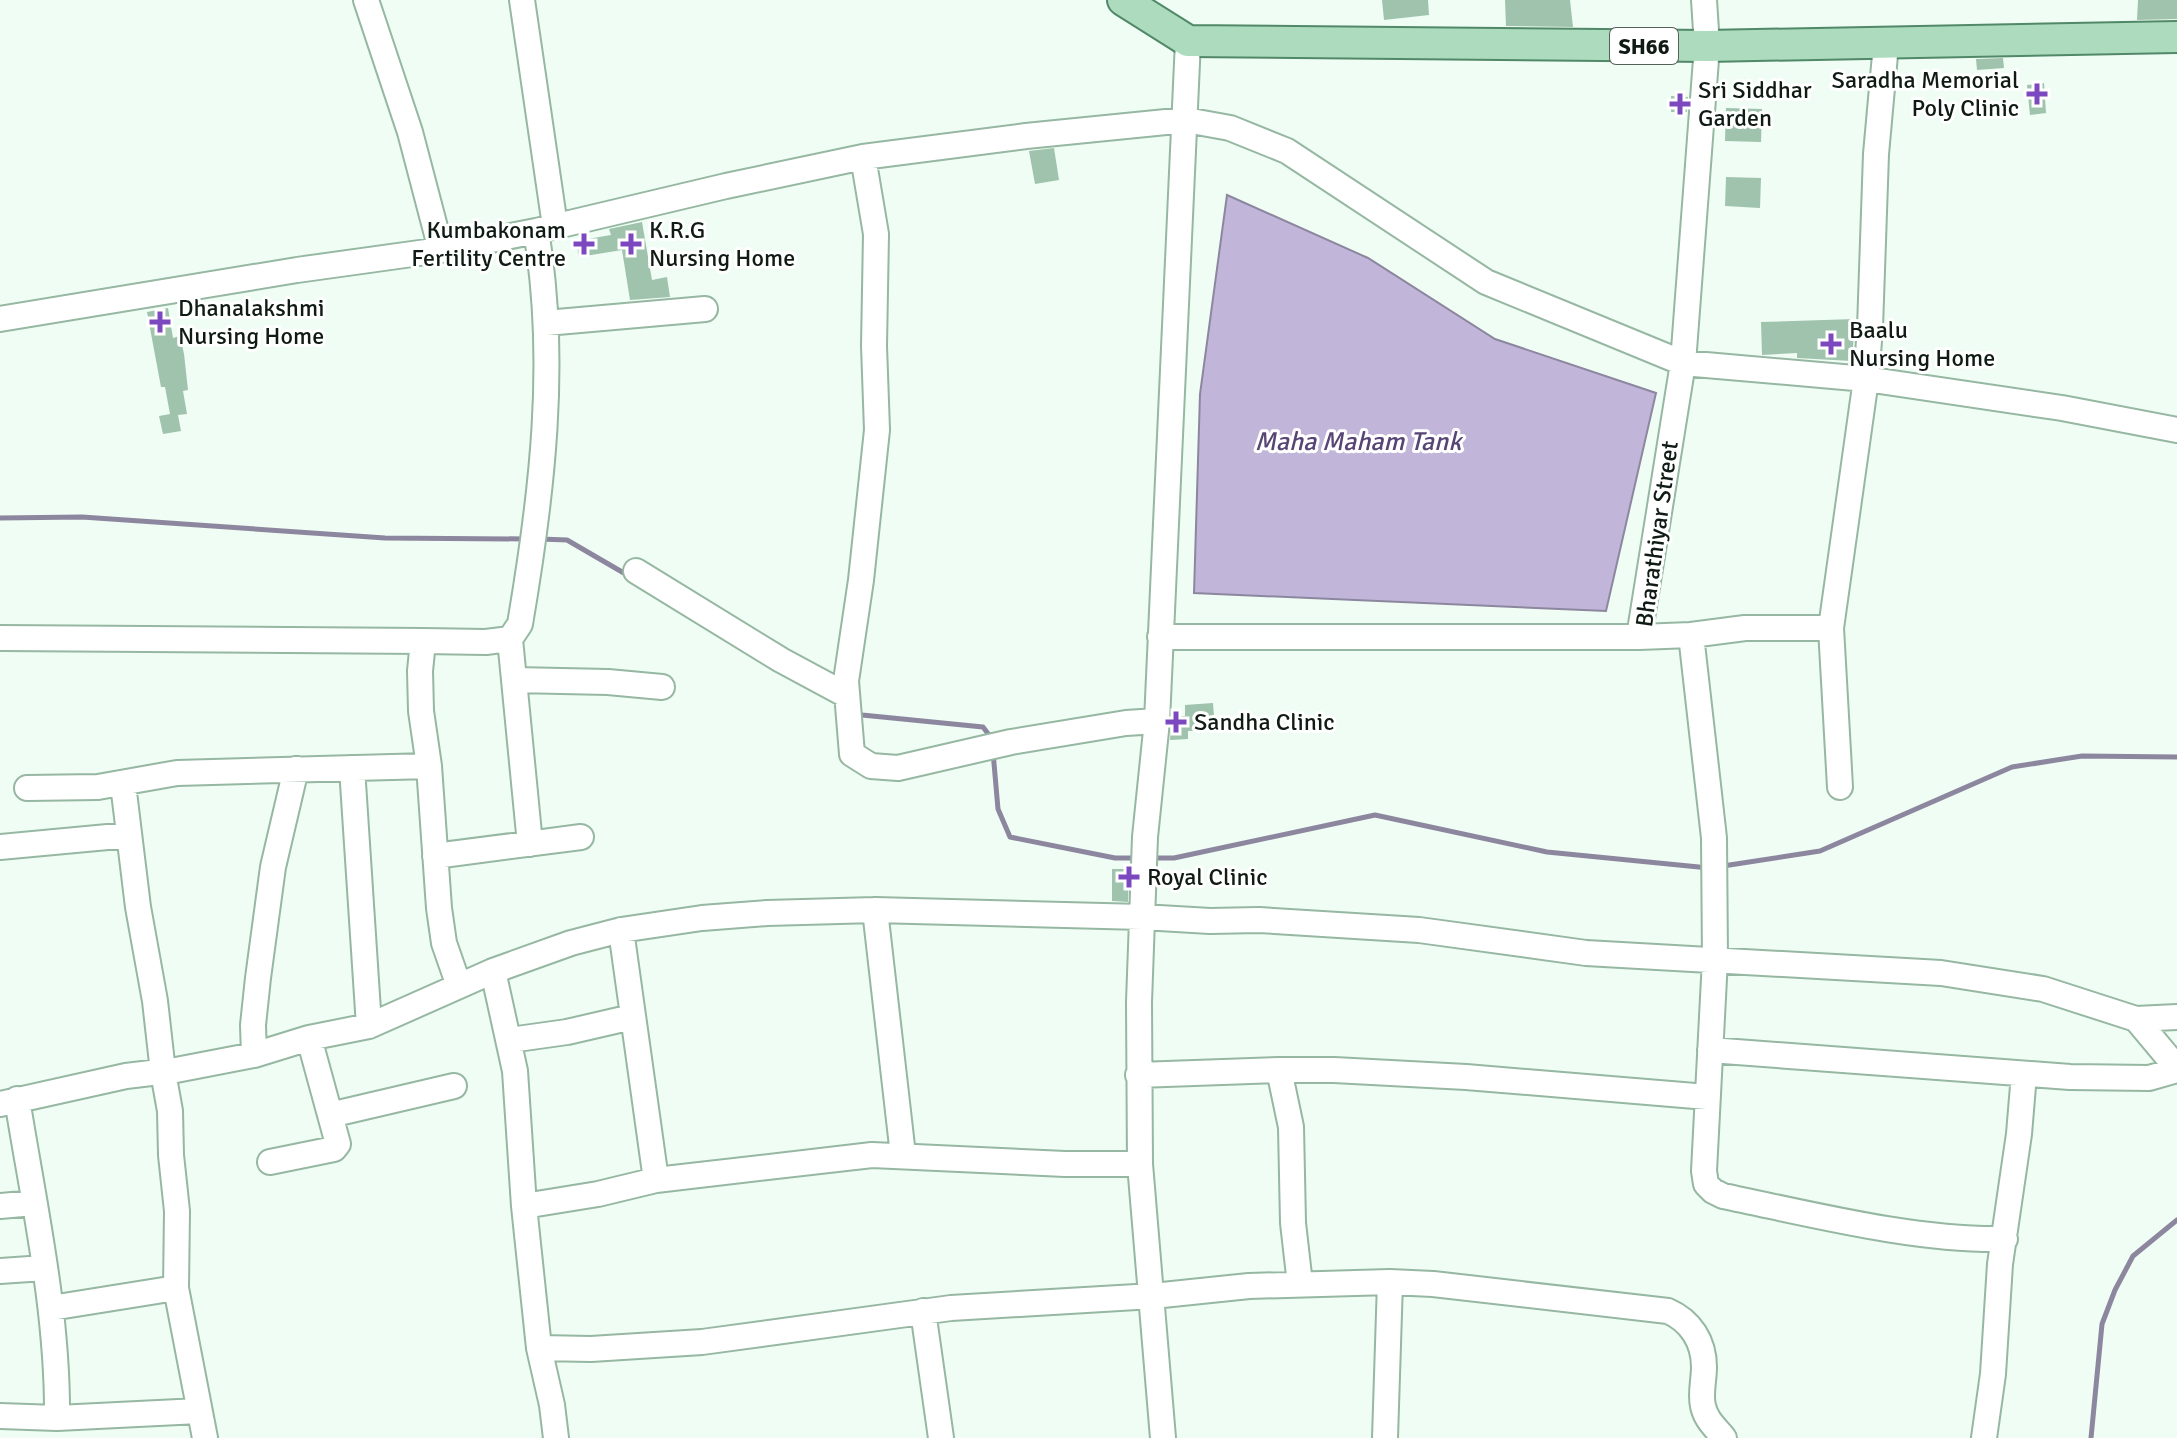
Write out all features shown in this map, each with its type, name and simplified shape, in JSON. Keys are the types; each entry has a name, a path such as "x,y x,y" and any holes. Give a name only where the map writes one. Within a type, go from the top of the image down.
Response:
{"main road":[{"path":"1123,0 1188,41"},
{"name":"SH66","path":"1188,41 1707,46 2177,37"}],"street":[{"path":"366,0 415,148 441,250"},
{"path":"522,0 546,229 543,450 520,624 510,639 530,844"},
{"name":"Bharathiyar Street","path":"1704,0 1707,46 1683,363 1639,637 1691,635 1714,838 1715,959 1704,1171 1706,1184 1723,1196 1814,1215 1963,1240 2005,1239"},
{"path":"1163,1438 1140,1164 1138,1075 1143,873 1157,721 1188,41"},
{"path":"1840,787 1831,628 1866,379 1876,154 1886,44"},
{"path":"0,319 441,250 863,157 1186,120 1230,128 1287,151 1486,282 1683,363 1866,379 2062,408 2177,430"},
{"path":"863,157 876,234 874,346 877,430 846,688 852,754 871,766 898,768 1011,742 1126,723 1157,721"},
{"path":"546,323 705,309"},
{"path":"636,571 781,660 846,688"},
{"path":"1691,635 1745,628 1831,628"},
{"path":"1160,637 1639,637"},
{"path":"0,638 486,642 510,639"},
{"path":"423,641 421,711 429,766 444,943 459,986"},
{"path":"515,680 608,682 662,687"},
{"path":"27,788 98,787 177,773 429,766"},
{"path":"352,768 369,1026"},
{"path":"254,1055 254,1009 273,867 296,769"},
{"path":"123,784 138,907 160,1031 170,1111 177,1211 176,1288 205,1438"},
{"path":"0,847 129,835"},
{"path":"435,856 581,837"},
{"path":"875,910 903,1155"},
{"path":"57,1418 57,1367 51,1308 34,1203 9,1102 126,1076 254,1055 309,1038 369,1026 493,971 571,943 621,930 702,918 875,910 1259,920 1419,930 1586,953 1941,973 2043,989 2136,1019 2177,1017"},
{"path":"621,930 656,1180"},
{"path":"493,971 510,1040 520,1118 524,1206 539,1348 556,1438"},
{"path":"510,1040 567,1032 632,1017"},
{"path":"1710,1050 2024,1074 2149,1078 2177,1069 2136,1019"},
{"path":"270,1162 334,1149 338,1140 309,1038"},
{"path":"1138,1075 1279,1070 1466,1077 1707,1097"},
{"path":"1279,1070 1291,1127 1293,1223 1300,1284"},
{"path":"1984,1438 1993,1374 2000,1264 2019,1134 2024,1074"},
{"path":"330,1115 454,1086"},
{"path":"524,1206 656,1180 872,1155 1065,1164 1140,1164"},
{"path":"0,1206 34,1203"},
{"path":"0,1271 44,1268"},
{"path":"539,1348 591,1349 702,1342 923,1311 1040,1301 1153,1296 1249,1286 1390,1282 1566,1298 1668,1311 1683,1317 1697,1335 1704,1363 1702,1404 1709,1423 1724,1438"},
{"path":"1385,1438 1390,1282"},
{"path":"51,1308 176,1288"},
{"path":"923,1311 941,1438"},
{"path":"0,1416 57,1418 199,1411"}],"water":[{"name":"Maha Maham Tank","path":"1227,195 1368,258 1495,339 1656,393 1606,611 1194,593 1200,394"}],"building":[{"path":"1382,0 1428,0 1429,15 1384,20"},
{"path":"1505,0 1570,0 1573,27 1506,26"},
{"path":"2138,0 2177,0 2177,19 2137,20"},
{"path":"2003,58 2004,68 1977,70 1976,59"},
{"path":"2044,83 2046,113 2030,115 2027,85"},
{"path":"1671,96 1688,97 1687,112 1671,112"},
{"path":"1726,108 1762,109 1761,142 1725,141"},
{"path":"1054,148 1059,180 1035,184 1029,151"},
{"path":"1726,177 1761,178 1760,208 1725,206"},
{"path":"642,222 652,280 667,277 670,297 630,300 622,250 579,257 576,241 611,235 609,229"},
{"path":"168,308 173,338 180,336 188,390 183,391 187,414 178,415 181,431 163,434 159,416 170,414 165,387 161,387 147,312"},
{"path":"1855,319 1852,361 1797,358 1797,353 1762,355 1761,322"},
{"path":"1213,703 1215,730 1188,731 1188,739 1170,740 1172,716 1185,716 1185,705"},
{"path":"1112,869 1129,869 1128,902 1112,901"}],"waterway":[{"path":"0,518 82,517 385,538 526,539"},
{"path":"540,539 567,540 629,576"},
{"path":"857,712 983,727 992,739"},
{"path":"993,752 998,809 1010,837 1115,858 1138,858"},
{"path":"1723,866 1820,851 2012,767 2082,756 2177,757"},
{"path":"1152,858 1174,858 1375,815 1547,852 1709,868"},
{"path":"2091,1438 2102,1324 2115,1290 2133,1256 2177,1220"}],"place":[{"name":"Saradha Memorial Poly Clinic","path":"2037,94"},
{"name":"Sri Siddhar Garden","path":"1680,104"},
{"name":"Kumbakonam Fertility Centre","path":"584,244"},
{"name":"K.R.G Nursing Home","path":"631,244"},
{"name":"Dhanalakshmi Nursing Home","path":"160,322"},
{"name":"Baalu Nursing Home","path":"1831,344"},
{"name":"Sandha Clinic","path":"1176,722"},
{"name":"Royal Clinic","path":"1129,877"}]}
